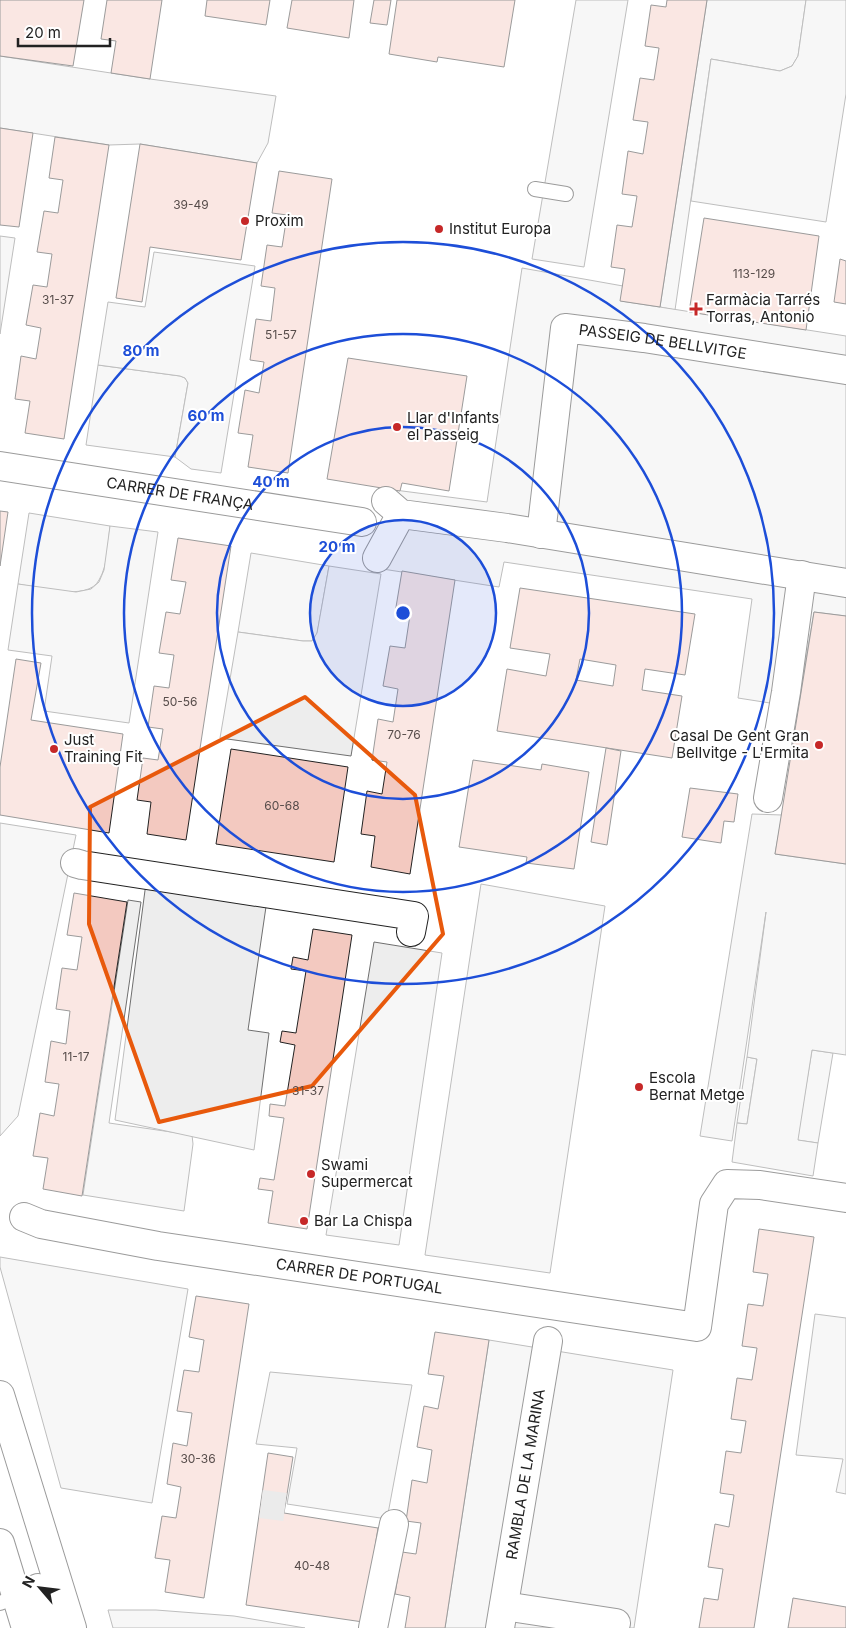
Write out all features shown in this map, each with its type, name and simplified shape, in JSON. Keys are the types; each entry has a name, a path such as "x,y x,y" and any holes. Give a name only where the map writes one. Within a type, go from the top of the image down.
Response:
{"street":[{"name":"PASSEIG DE BELLVITGE","path":"541,534 565,328 644,338 846,370"},
{"name":"CARRER DE FRANÇA","path":"0,466 362,522"},
{"path":"377,558 393,508 846,583"},
{"path":"768,798 786,692 802,576"},
{"path":"75,863 82,866 419,922"},
{"name":"CARRER DE PORTUGAL","path":"24,1217 41,1224 158,1246 697,1327 714,1204 727,1184 760,1185 846,1198"},
{"name":"RAMBLA DE LA MARINA","path":"548,1341 502,1617 616,1623"},
{"path":"0,1395 72,1628"},
{"path":"373,1628 394,1524"},
{"path":"0,1543 8,1600 26,1628"},
{"path":"8,1600 38,1588 51,1628"}],"lane":[{"path":"535,189 566,194"}],"highlighted area":[{"path":"305,697 415,795 443,934 312,1086 159,1122 89,924 90,807"}],"shaded area":[{"path":"576,0 628,0 584,267 532,259"},
{"path":"707,0 806,0 798,56 792,66 780,71 711,59 675,310 660,307"},
{"path":"806,0 846,0 846,94 826,222 691,201 711,59 780,71 792,66 798,56"},
{"path":"0,56 276,96 268,143 257,163 140,144 109,145 0,128"},
{"path":"0,236 15,238 0,334"},
{"path":"154,252 255,266 221,473 191,469 175,457 188,383 185,378 98,365 108,302 145,307"},
{"path":"522,268 623,286 621,301 846,336 846,616 814,612 799,700 795,694 774,695 770,703 738,698 752,599 504,562 499,587 376,568 387,489 487,502"},
{"path":"98,365 185,378 188,383 175,457 86,445"},
{"path":"29,513 110,526 104,568 99,580 93,587 74,592 49,590 18,584"},
{"path":"110,526 158,532 129,723 44,711 52,656 8,650 18,584 76,592 91,589 99,582 104,570"},
{"path":"251,553 329,566 317,634 312,641 238,632"},
{"path":"329,566 381,574 351,756 220,738 238,632 312,641 317,633"},
{"path":"752,814 782,815 775,854 846,864 846,1055 812,1050 798,1140 818,1143 813,1176 732,1162 737,1123 747,1124 757,1059 747,1057 766,912 732,1141 700,1136"},
{"path":"0,823 76,835 18,1116 0,1136"},
{"path":"147,875 268,893 248,1030 269,1033 254,1150 115,1120"},
{"path":"481,884 605,906 550,1273 425,1255"},
{"path":"128,900 141,902 109,1123 192,1135 193,1144 184,1211 83,1195"},
{"path":"374,942 442,953 399,1245 326,1235"},
{"path":"812,1050 833,1053 818,1143 797,1140"},
{"path":"747,1057 757,1059 747,1124 737,1123"},
{"path":"0,1257 188,1289 152,1503 61,1488 0,1267"},
{"path":"815,1314 846,1318 846,1494 836,1492 843,1459 796,1455"},
{"path":"489,1340 673,1370 634,1628 445,1628"},
{"path":"270,1372 412,1385 387,1519 287,1504 297,1448 256,1444"},
{"path":"108,1610 156,1610 234,1616 305,1628 113,1628"}],"building":[{"path":"0,0 84,0 73,66 0,56"},
{"path":"107,0 162,0 150,79 111,73 116,41 101,39"},
{"path":"207,0 270,0 266,25 205,16"},
{"path":"292,0 354,0 349,38 287,28"},
{"path":"374,0 391,0 387,25 370,23"},
{"path":"397,0 515,0 504,67 438,57 437,62 389,54"},
{"path":"667,0 707,0 660,307 620,301 625,269 611,267 617,225 632,227 637,196 622,194 628,151 643,154 648,122 633,120 640,78 654,80 659,48 645,46 651,5 666,7"},
{"path":"0,128 33,133 19,227 0,225"},
{"path":"55,137 109,145 64,439 25,433 30,401 15,399 21,356 36,359 41,328 26,325 33,285 47,287 52,254 37,252 44,211 58,213 63,180 49,178"},
{"path":"140,144 257,163 241,260 150,247 142,302 116,298"},
{"path":"279,171 332,179 288,473 248,467 253,435 238,433 245,390 259,393 264,362 250,360 256,319 271,321 275,288 261,286 267,245 282,247 287,215 272,213"},
{"path":"704,218 819,236 806,330 689,312"},
{"path":"840,259 846,261 846,304 834,302"},
{"name":"Llar d'Infants el Passeig","path":"348,358 467,376 449,491 402,483 400,491 327,479"},
{"path":"0,511 8,512 0,566"},
{"path":"178,538 231,546 186,840 147,834 151,802 137,800 143,758 158,760 163,729 148,727 154,686 169,688 174,655 159,653 166,612 180,614 186,582 171,580"},
{"path":"402,571 455,580 410,874 371,867 375,836 361,834 367,791 382,794 387,762 372,760 378,719 393,722 398,689 383,686 390,646 405,648 410,615 395,613"},
{"path":"520,588 695,614 685,675 645,669 642,690 682,696 672,758 497,731 507,669 546,676 550,654 510,648","holes":["580,659 616,665 613,686 576,680"]},
{"name":"Casal De Gent Gran Bellvitge - L'Ermita","path":"814,612 846,616 846,864 775,854"},
{"path":"16,659 41,663 31,720 123,734 109,833 0,815 0,767"},
{"path":"606,748 621,751 607,845 591,842"},
{"path":"231,749 348,767 334,862 216,844"},
{"path":"473,760 541,770 542,764 589,772 574,869 526,863 527,857 459,847"},
{"path":"690,788 738,794 734,822 724,821 721,843 682,837"},
{"path":"74,893 127,902 82,1196 43,1189 48,1158 33,1156 40,1113 54,1116 59,1084 45,1082 51,1041 66,1044 70,1011 56,1009 62,968 77,970 82,937 67,935"},
{"path":"313,929 352,935 307,1229 268,1223 273,1191 258,1189 260,1178 274,1180 284,1118 269,1116 270,1104 285,1106 295,1045 280,1042 282,1031 296,1033 306,971 291,969 293,957 308,960"},
{"path":"759,1229 814,1237 754,1628 699,1628 704,1598 718,1600 723,1569 708,1567 715,1524 729,1527 734,1495 720,1493 726,1451 741,1453 746,1421 731,1419 737,1378 752,1380 757,1348 742,1346 748,1304 763,1306 768,1274 753,1272"},
{"path":"196,1296 249,1304 204,1598 165,1592 170,1560 155,1558 162,1516 176,1518 181,1487 167,1484 173,1443 187,1446 192,1413 177,1411 184,1370 199,1372 204,1340 189,1337"},
{"path":"435,1332 489,1340 445,1628 405,1628 410,1597 395,1594 402,1552 416,1554 421,1523 406,1521 412,1480 427,1483 432,1450 417,1447 424,1406 438,1409 444,1376 428,1374"},
{"path":"268,1453 293,1457 284,1513 378,1528 363,1622 246,1605"},
{"path":"793,1598 846,1607 846,1628 788,1628"}],"tunnel":[{"path":"261,1504 285,1507"}],"place":[{"name":"Proxim","path":"245,221"},
{"name":"Institut Europa","path":"439,229"},
{"name":"Farmàcia Tarrés Torras, Antonio","path":"696,309"},
{"name":"Llar d'Infants el Passeig","path":"397,427"},
{"name":"Casal De Gent Gran Bellvitge - L'Ermita","path":"819,745"},
{"name":"Just Training Fit","path":"54,749"},
{"name":"Escola Bernat Metge","path":"639,1087"},
{"name":"Swami Supermercat","path":"311,1174"},
{"name":"Bar La Chispa","path":"304,1221"}]}
